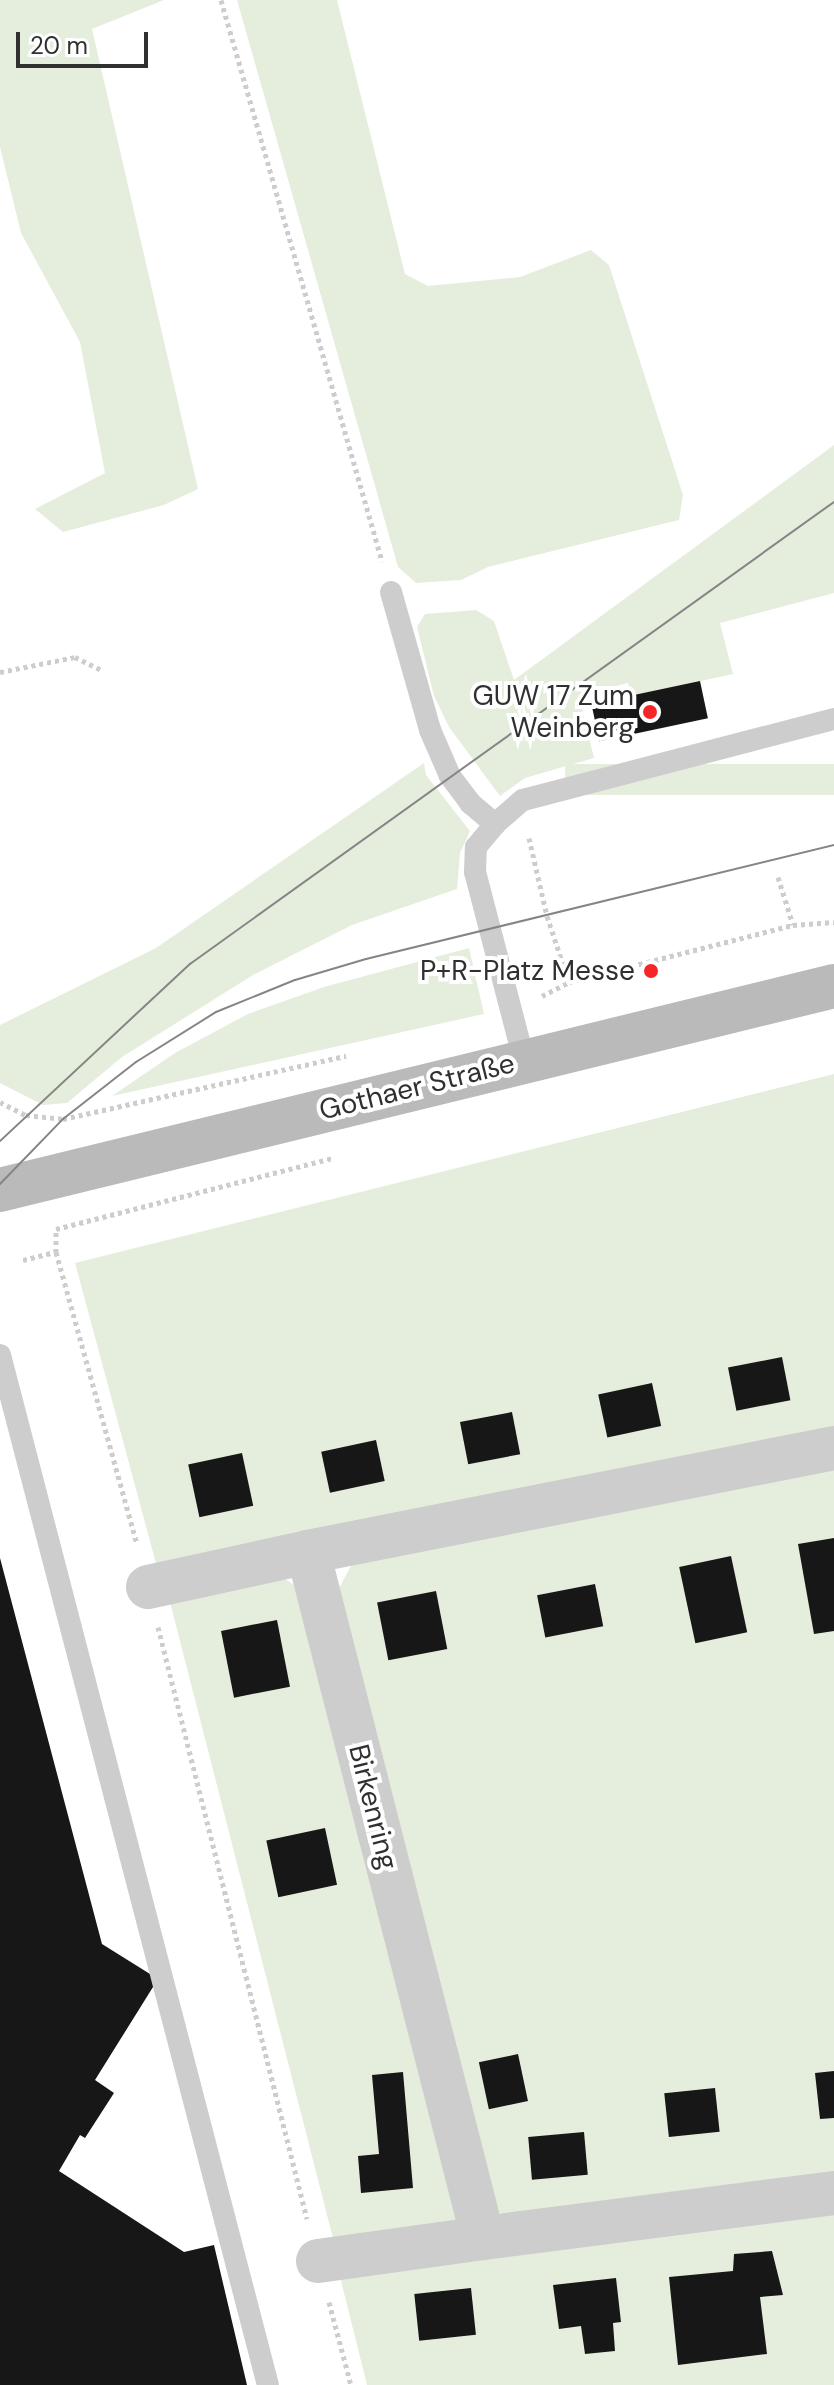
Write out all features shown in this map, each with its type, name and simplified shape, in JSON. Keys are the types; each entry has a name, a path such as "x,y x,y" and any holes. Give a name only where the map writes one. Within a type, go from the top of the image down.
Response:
{"main road":[{"name":"Gothaer Straße","path":"0,1190 834,986"}],"street":[{"path":"148,1587 308,1552 834,1448"},
{"name":"Birkenring","path":"308,1552 483,2238"},
{"path":"318,2261 834,2193"}],"lane":[{"path":"391,592 430,730 450,776 470,803 495,824"},
{"path":"524,1060 509,1013 475,872 476,847 495,824 523,800 834,719"},
{"path":"0,1355 268,2385"}],"path":[{"path":"221,0 391,592"},
{"path":"0,672 75,657 102,670"},
{"path":"537,830 528,836 547,916 569,982"},
{"path":"778,877 793,925"},
{"path":"509,1013 569,982 793,925 834,922"},
{"path":"0,1102 26,1115 63,1119 358,1053"},
{"path":"346,1155 56,1229 56,1252 148,1587 351,2385"},
{"path":"23,1260 56,1252"}],"green space":[{"path":"0,0 164,0 92,29 198,489 164,505 63,532 35,509 105,473 80,342 21,233 0,147"},
{"path":"237,0 337,0 405,274 428,286 520,277 591,250 609,265 683,495 679,520 488,567 461,580 416,583 398,567"},
{"path":"834,445 834,593 720,623 733,674 631,696 628,683 579,696 594,758 525,778 500,796 449,727 434,696 417,627 425,614 476,610 494,621 514,680"},
{"path":"424,763 426,775 470,831 460,853 457,889 352,925 253,975 122,1057 67,1103 43,1105 0,1083 0,1025 156,948"},
{"path":"565,764 834,764 834,795 565,795"},
{"path":"469,948 484,1014 112,1096 175,1053 248,1014 324,987"},
{"path":"834,1074 834,1434 158,1571 75,1263"},
{"path":"834,1466 834,2180 517,2221 498,2212 338,1590 352,1564"},
{"path":"284,1578 304,1592 461,2219 335,2246 170,1602"},
{"path":"834,2214 834,2385 367,2385 340,2277"}],"building":[{"name":"GUW 17 Zum Weinberg","path":"700,681 708,718 599,741 591,704"},
{"path":"782,1357 790,1400 736,1411 728,1367"},
{"path":"652,1383 661,1426 607,1437 598,1394"},
{"path":"512,1412 520,1454 468,1464 460,1422"},
{"path":"376,1440 385,1481 330,1493 321,1452"},
{"path":"242,1453 253,1506 199,1517 188,1464"},
{"path":"834,1538 834,1631 814,1634 798,1544"},
{"path":"731,1556 747,1632 695,1643 679,1567"},
{"path":"0,1558 102,1944 158,1979 95,2080 114,2093 85,2138 80,2135 59,2171 184,2252 214,2245 247,2385 0,2385"},
{"path":"595,1584 603,1626 545,1637 537,1595"},
{"path":"436,1591 447,1649 388,1660 377,1602"},
{"path":"277,1620 290,1687 234,1698 221,1631"},
{"path":"325,1828 337,1885 278,1897 266,1840"},
{"path":"518,2054 528,2101 489,2109 479,2062"},
{"path":"834,2071 834,2118 820,2119 815,2073"},
{"path":"403,2072 413,2188 361,2193 358,2156 379,2154 372,2075"},
{"path":"715,2088 720,2132 669,2137 664,2093"},
{"path":"584,2132 588,2175 532,2180 528,2137"},
{"path":"772,2251 783,2295 760,2297 767,2354 678,2365 669,2277 733,2271 734,2254"},
{"path":"616,2278 621,2322 613,2323 615,2351 585,2354 581,2326 559,2329 553,2285"},
{"path":"471,2288 476,2335 419,2341 414,2294"}],"tram line":[{"path":"0,1141 190,964 834,502"},
{"path":"0,1184 63,1119 136,1062 216,1012 295,980 366,959 834,845"}],"place":[{"name":"GUW 17 Zum Weinberg","path":"650,712"},
{"name":"P+R-Platz Messe","path":"651,971"}]}
